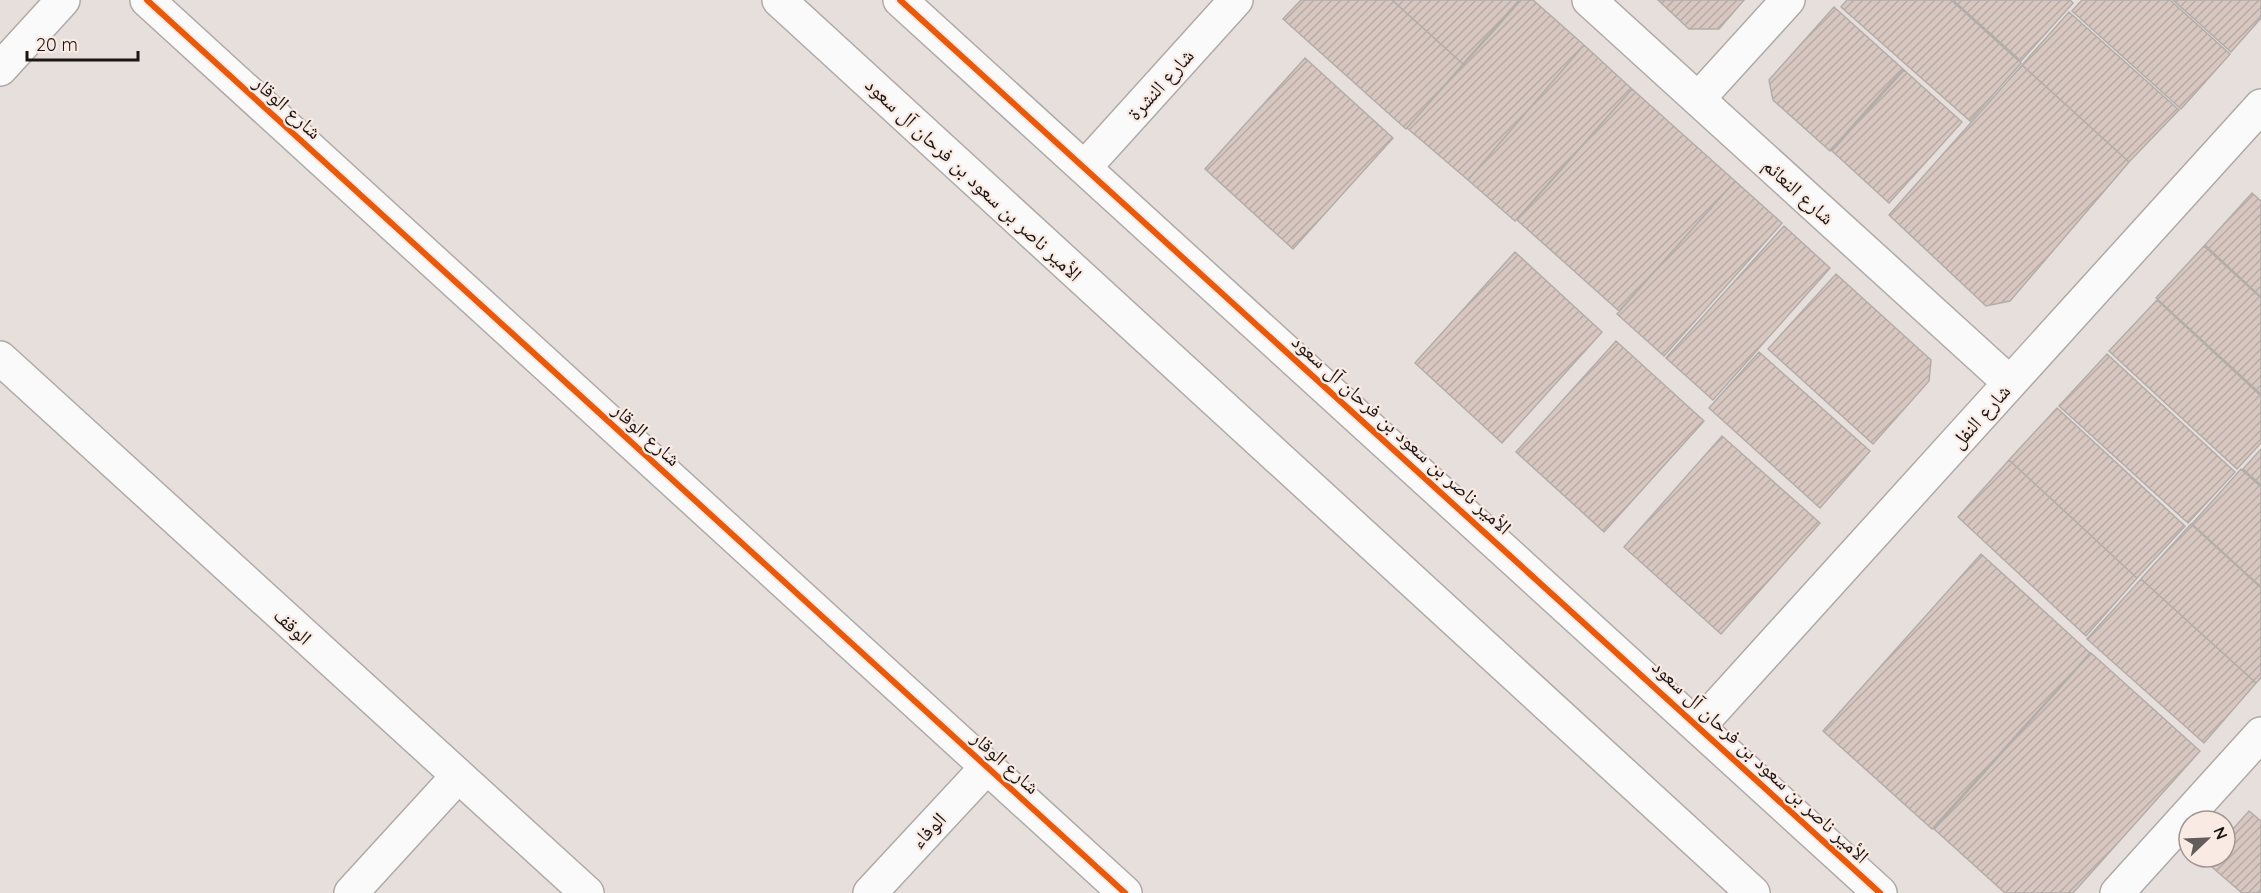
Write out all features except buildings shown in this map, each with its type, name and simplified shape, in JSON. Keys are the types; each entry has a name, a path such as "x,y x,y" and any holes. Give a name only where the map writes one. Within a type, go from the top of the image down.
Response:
{"street":[{"path":"0,69 63,0"},
{"name":"شارع الوقار","path":"147,0 1125,893"},
{"name":"الأمير ناصر بن سعود بن فرحان آل سعود","path":"779,0 1753,893"},
{"name":"الأمير ناصر بن سعود بن فرحان آل سعود","path":"900,0 1880,893"},
{"name":"شارع النشرة","path":"1085,167 1236,0"},
{"name":"شارع النعائم","path":"1588,0 2010,383"},
{"path":"1698,99 1788,0"},
{"name":"شارع النفل","path":"1699,726 2261,106"},
{"name":"الوقف","path":"0,358 587,893"},
{"path":"2117,893 2261,734"},
{"name":"الوفاء","path":"870,893 987,767"},
{"path":"351,893 458,776"}],"cycle path":[{"path":"147,0 1125,893"},
{"path":"900,0 1880,893"}]}
